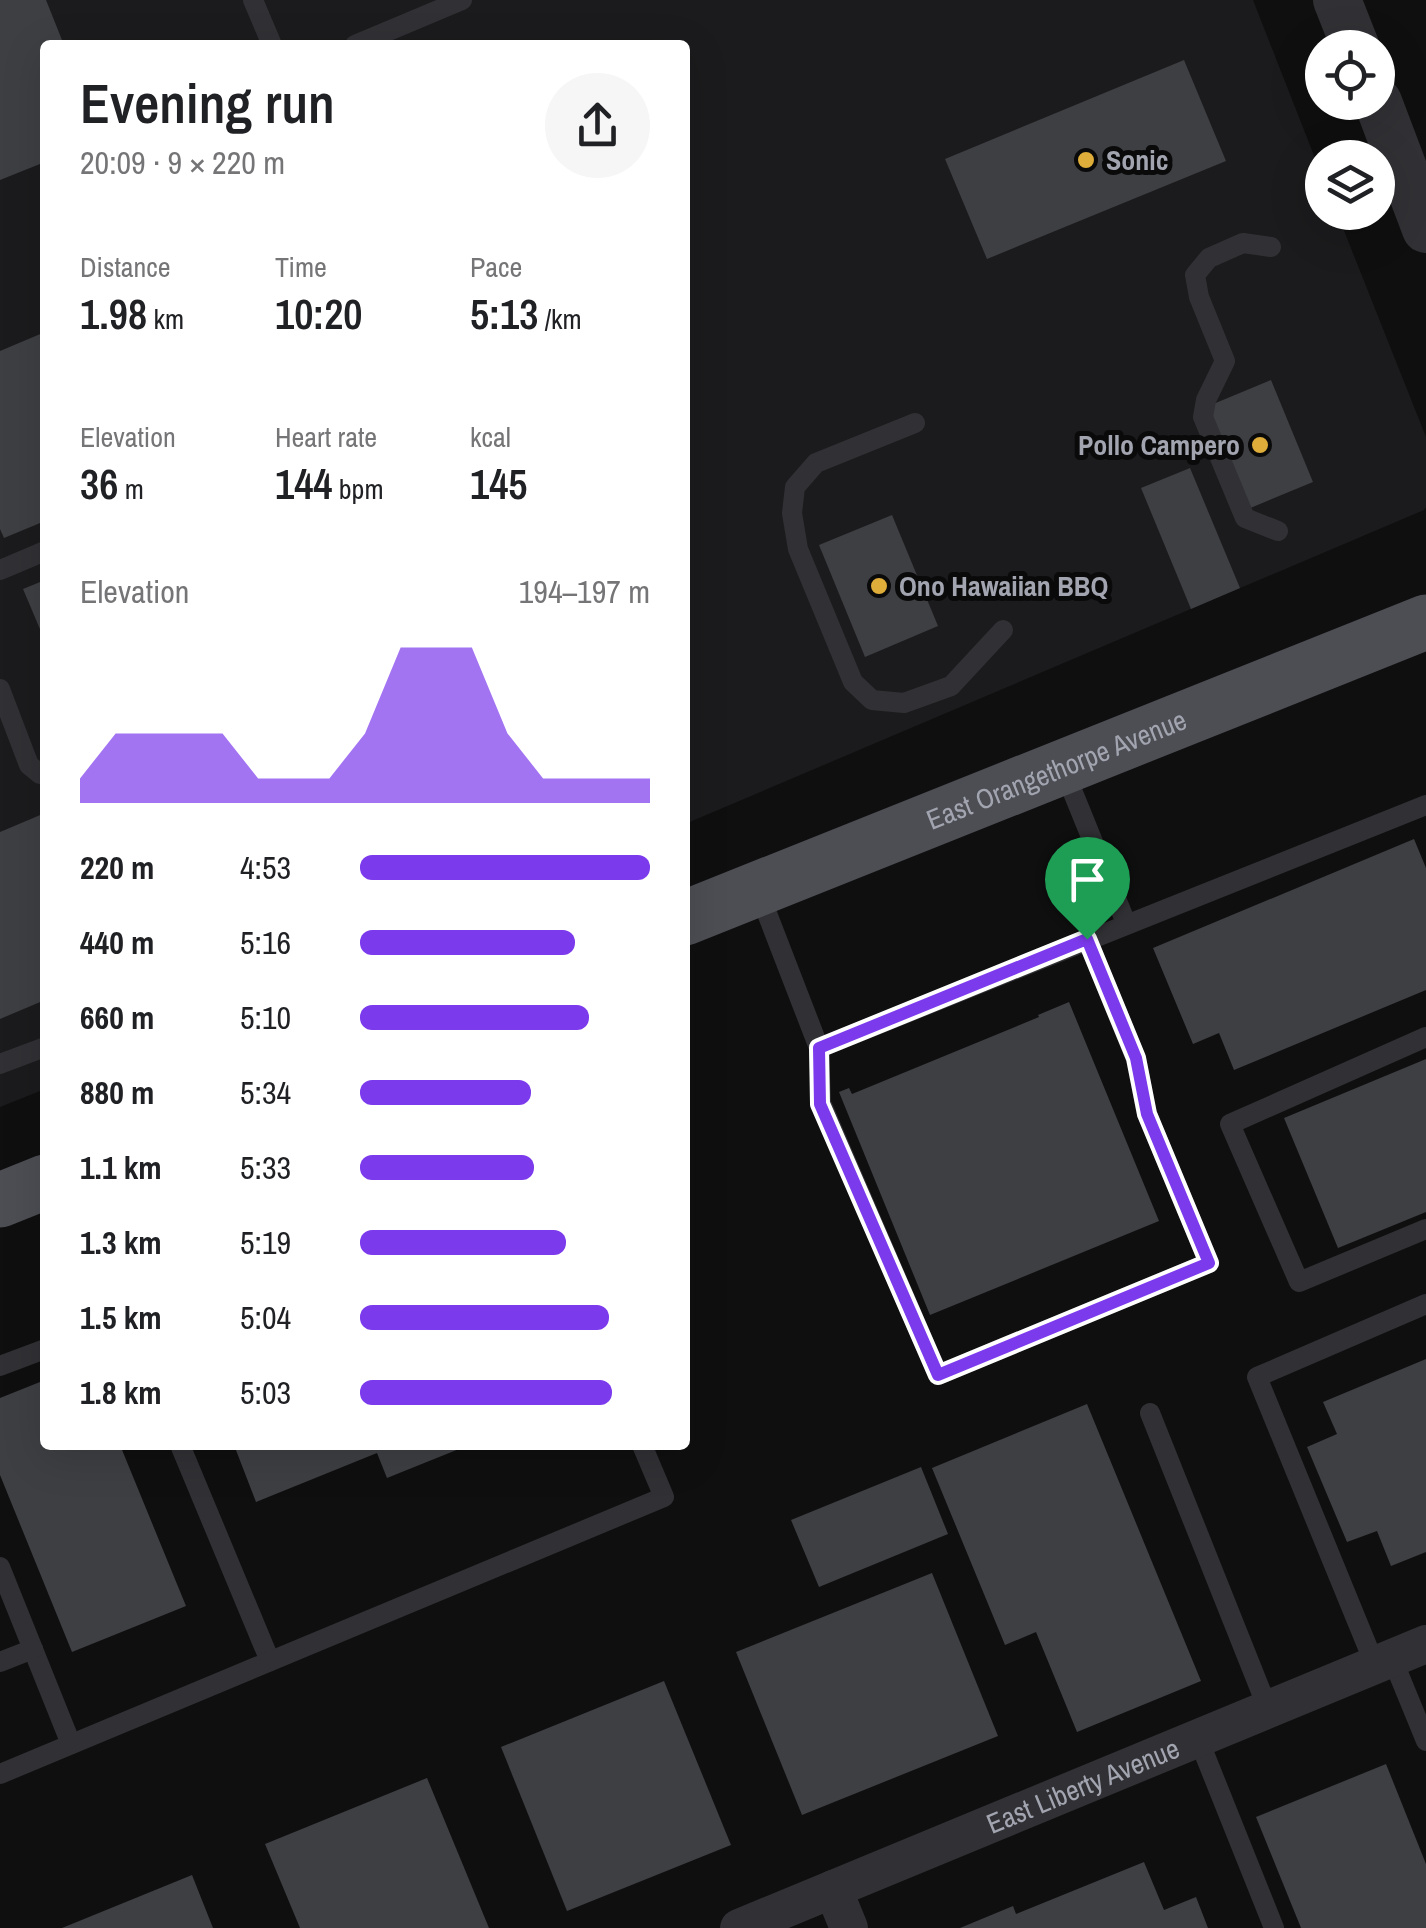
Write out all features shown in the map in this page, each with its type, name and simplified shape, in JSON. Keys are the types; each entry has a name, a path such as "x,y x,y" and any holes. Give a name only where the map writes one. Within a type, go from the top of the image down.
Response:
{"main road":[{"name":"East Orangethorpe Avenue","path":"690,916 1426,622"},
{"path":"0,1200 40,1184"}],"street":[{"path":"1337,0 1349,30"},
{"path":"1385,120 1426,229"},
{"name":"East Liberty Avenue","path":"739,1928 1398,1655"},
{"path":"832,1889 849,1928"}],"lane":[{"path":"253,0 270,40"},
{"path":"366,40 462,0"},
{"path":"1272,247 1244,243 1208,258 1195,275 1199,297 1225,361 1206,400 1204,417 1244,518 1278,531"},
{"path":"915,423 816,463 796,487 792,513 798,549 852,682 872,700 904,704 952,686 1003,630"},
{"path":"0,570 40,553"},
{"path":"0,689 4,711 29,765 40,774"},
{"path":"1062,767 1126,924"},
{"path":"819,1048 1426,805"},
{"path":"758,889 819,1048 820,1104 938,1375 1209,1263 1147,1114 1136,1058 1087,939"},
{"path":"1426,1037 1230,1124 1299,1282 1426,1229"},
{"path":"0,1064 40,1050"},
{"path":"1426,1304 1257,1377 1398,1655 1426,1742"},
{"path":"0,1366 40,1352"},
{"path":"1150,1413 1268,1709"},
{"path":"182,1450 270,1661"},
{"path":"0,1774 664,1497 644,1450"},
{"path":"0,1567 71,1744"},
{"path":"0,1662 32,1649"},
{"path":"1198,1738 1274,1928"}],"shaded area":[{"path":"0,0 1253,0 1308,140 1305,230 1344,230 1426,437 1424,510 690,822 690,40 40,40 40,1091 0,1107"}],"building":[{"path":"0,0 46,0 62,40 40,40 40,164 0,180"},
{"name":"Sonic","path":"1184,60 1226,161 987,259 945,159"},
{"path":"40,334 40,523 4,538 0,529 0,351"},
{"name":"Pollo Campero","path":"1271,380 1313,482 1248,509 1206,407"},
{"path":"1190,468 1240,588 1191,609 1141,488"},
{"name":"Ono Hawaiian BBQ","path":"892,515 938,626 865,657 819,545"},
{"path":"40,582 40,629 23,589"},
{"path":"40,815 40,1002 0,1019 0,832"},
{"path":"1414,839 1426,868 1426,990 1234,1070 1219,1033 1193,1044 1153,948"},
{"path":"1069,1002 1159,1221 930,1315 839,1092 849,1088 852,1094"},
{"path":"1426,1059 1426,1212 1338,1248 1284,1118"},
{"path":"1426,1359 1426,1552 1391,1566 1377,1531 1347,1542 1307,1447 1337,1434 1323,1402"},
{"path":"40,1382 40,1450 122,1450 186,1606 72,1652 0,1475 0,1398"},
{"path":"1087,1404 1201,1681 1077,1732 1036,1632 1005,1645 932,1468"},
{"path":"236,1450 457,1450 387,1478 377,1453 256,1502"},
{"path":"921,1467 948,1534 819,1587 791,1520"},
{"path":"932,1573 998,1736 802,1815 736,1652"},
{"path":"664,1681 731,1845 567,1911 501,1747"},
{"path":"1386,1764 1426,1864 1426,1928 1301,1928 1256,1817"},
{"path":"427,1778 489,1928 300,1928 265,1844"},
{"path":"1144,1862 1164,1910 1196,1897 1208,1928 960,1928 1013,1906 1016,1914"},
{"path":"192,1875 213,1928 62,1928"}],"place":[{"name":"Sonic","path":"1086,160"},
{"name":"Pollo Campero","path":"1260,445"},
{"name":"Ono Hawaiian BBQ","path":"879,586"}],"route":[{"path":"1087,939 1136,1058 1147,1114 1209,1263 938,1375 820,1104 819,1048 1087,939"}]}
